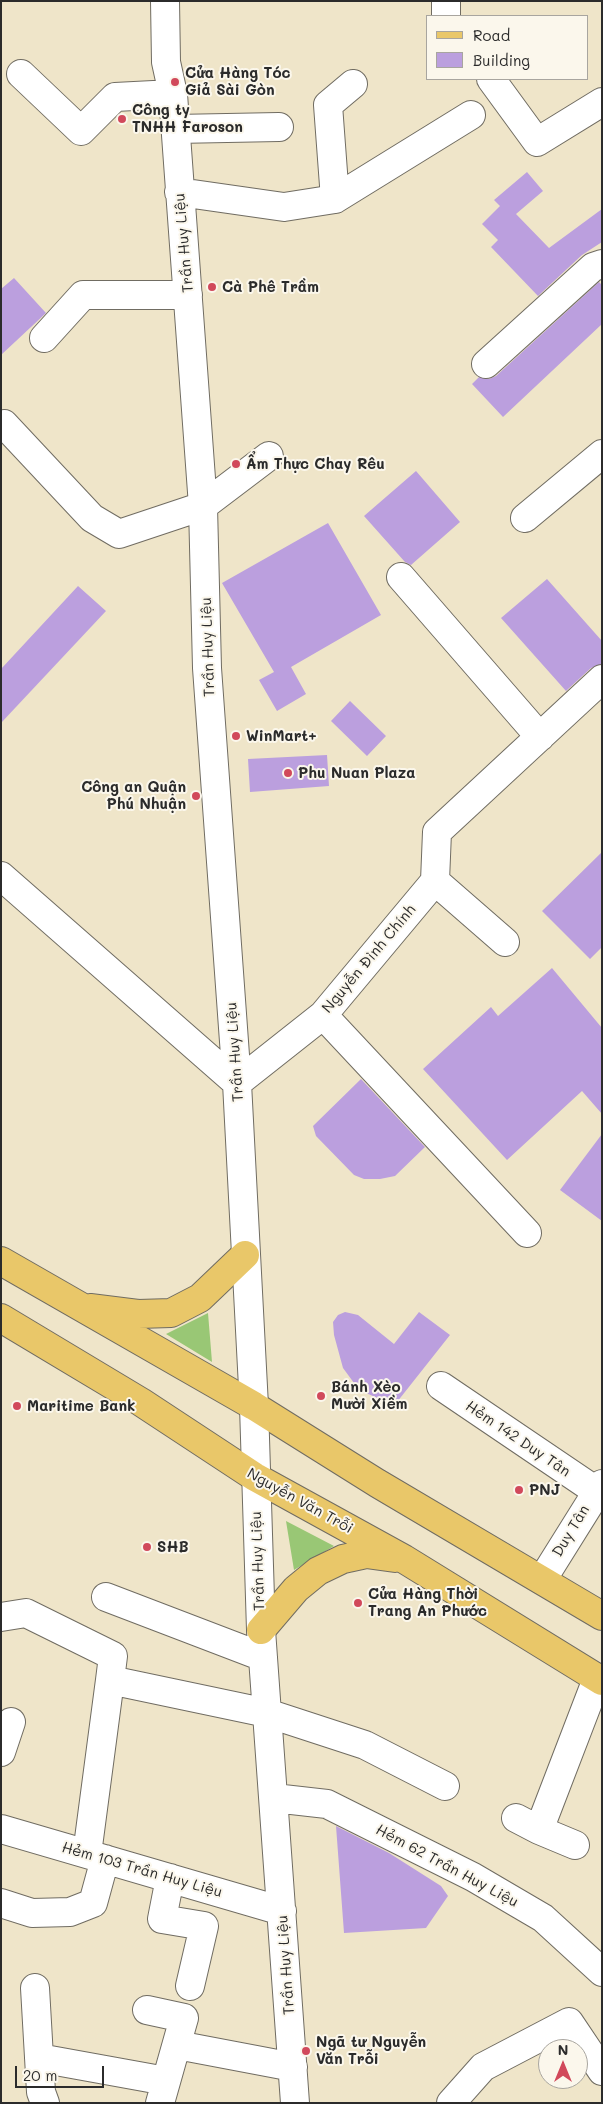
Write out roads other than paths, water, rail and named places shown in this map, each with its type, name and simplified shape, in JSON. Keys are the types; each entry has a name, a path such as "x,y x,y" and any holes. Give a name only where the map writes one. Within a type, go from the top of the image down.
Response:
{"main road":[{"path":"78,1307 138,1314 171,1313 200,1298 245,1255"},
{"path":"1,1261 78,1307 254,1406 377,1483 602,1616"},
{"name":"Nguyễn Văn Trỗi","path":"1,1318 141,1402 255,1477 404,1559 600,1680"},
{"path":"262,1643 296,1589 318,1571 343,1559 366,1554 404,1559"}],"street":[{"name":"Trần Huy Liệu","path":"165,1 166,62 173,94 174,129 203,506 207,668 238,1083 245,1255 254,1406 262,1643 295,2103"},
{"path":"446,1 446,15"},
{"path":"21,74 81,131 115,97 173,94"},
{"path":"492,80 538,142 602,102"},
{"path":"334,199 328,105 353,84"},
{"path":"179,192 284,207 334,199 471,115"},
{"path":"174,129 279,127"},
{"path":"486,364 593,267 602,264"},
{"path":"44,338 83,295 188,295"},
{"path":"4,424 92,518 119,534 203,506 269,456"},
{"path":"525,518 602,454"},
{"path":"401,577 540,737"},
{"path":"505,942 434,881 438,832 602,679"},
{"path":"1,876 238,1083"},
{"name":"Nguyễn Đình Chính","path":"238,1083 323,1015 434,881"},
{"path":"323,1015 527,1233"},
{"name":"Hẻm 142 Duy Tân","path":"441,1386 600,1490"},
{"name":"Duy Tân","path":"542,1580 600,1490"},
{"path":"106,1597 262,1643"},
{"path":"1,1617 26,1613 113,1656 93,1903 70,1912 32,1913 1,1903"},
{"path":"110,1680 267,1713 365,1745 445,1786"},
{"path":"539,1830 600,1680"},
{"path":"1,1752 11,1722"},
{"name":"Hẻm 62 Trần Huy Liệu","path":"274,1798 327,1804 473,1877 543,1918 602,1972"},
{"path":"516,1818 575,1845"},
{"name":"Hẻm 103 Trần Huy Liệu","path":"1,1829 282,1911"},
{"path":"170,1878 162,1919 204,1926 190,1986"},
{"path":"35,1988 41,2092 45,2103"},
{"path":"39,2058 163,2092 178,2045 184,2018 147,2010"},
{"path":"451,2103 483,2067 569,2022 602,2071"},
{"path":"178,2045 293,2067"}],"place":[{"name":"Cửa Hàng Tóc Giả Sài Gòn","path":"175,82"},
{"name":"Công ty TNHH Faroson","path":"122,119"},
{"name":"Cà Phê Trầm","path":"212,287"},
{"name":"Ẩm Thực Chay Rêu","path":"236,464"},
{"name":"WinMart+","path":"236,736"},
{"name":"Phu Nuan Plaza","path":"288,773"},
{"name":"Công an Quận Phú Nhuận","path":"196,796"},
{"name":"Bánh Xèo Mười Xiềm","path":"321,1396"},
{"name":"Maritime Bank","path":"17,1406"},
{"name":"PNJ","path":"519,1490"},
{"name":"SHB","path":"147,1547"},
{"name":"Cửa Hàng Thời Trang An Phước","path":"358,1603"},
{"name":"Ngã tư Nguyễn Văn Trỗi","path":"306,2051"}]}
